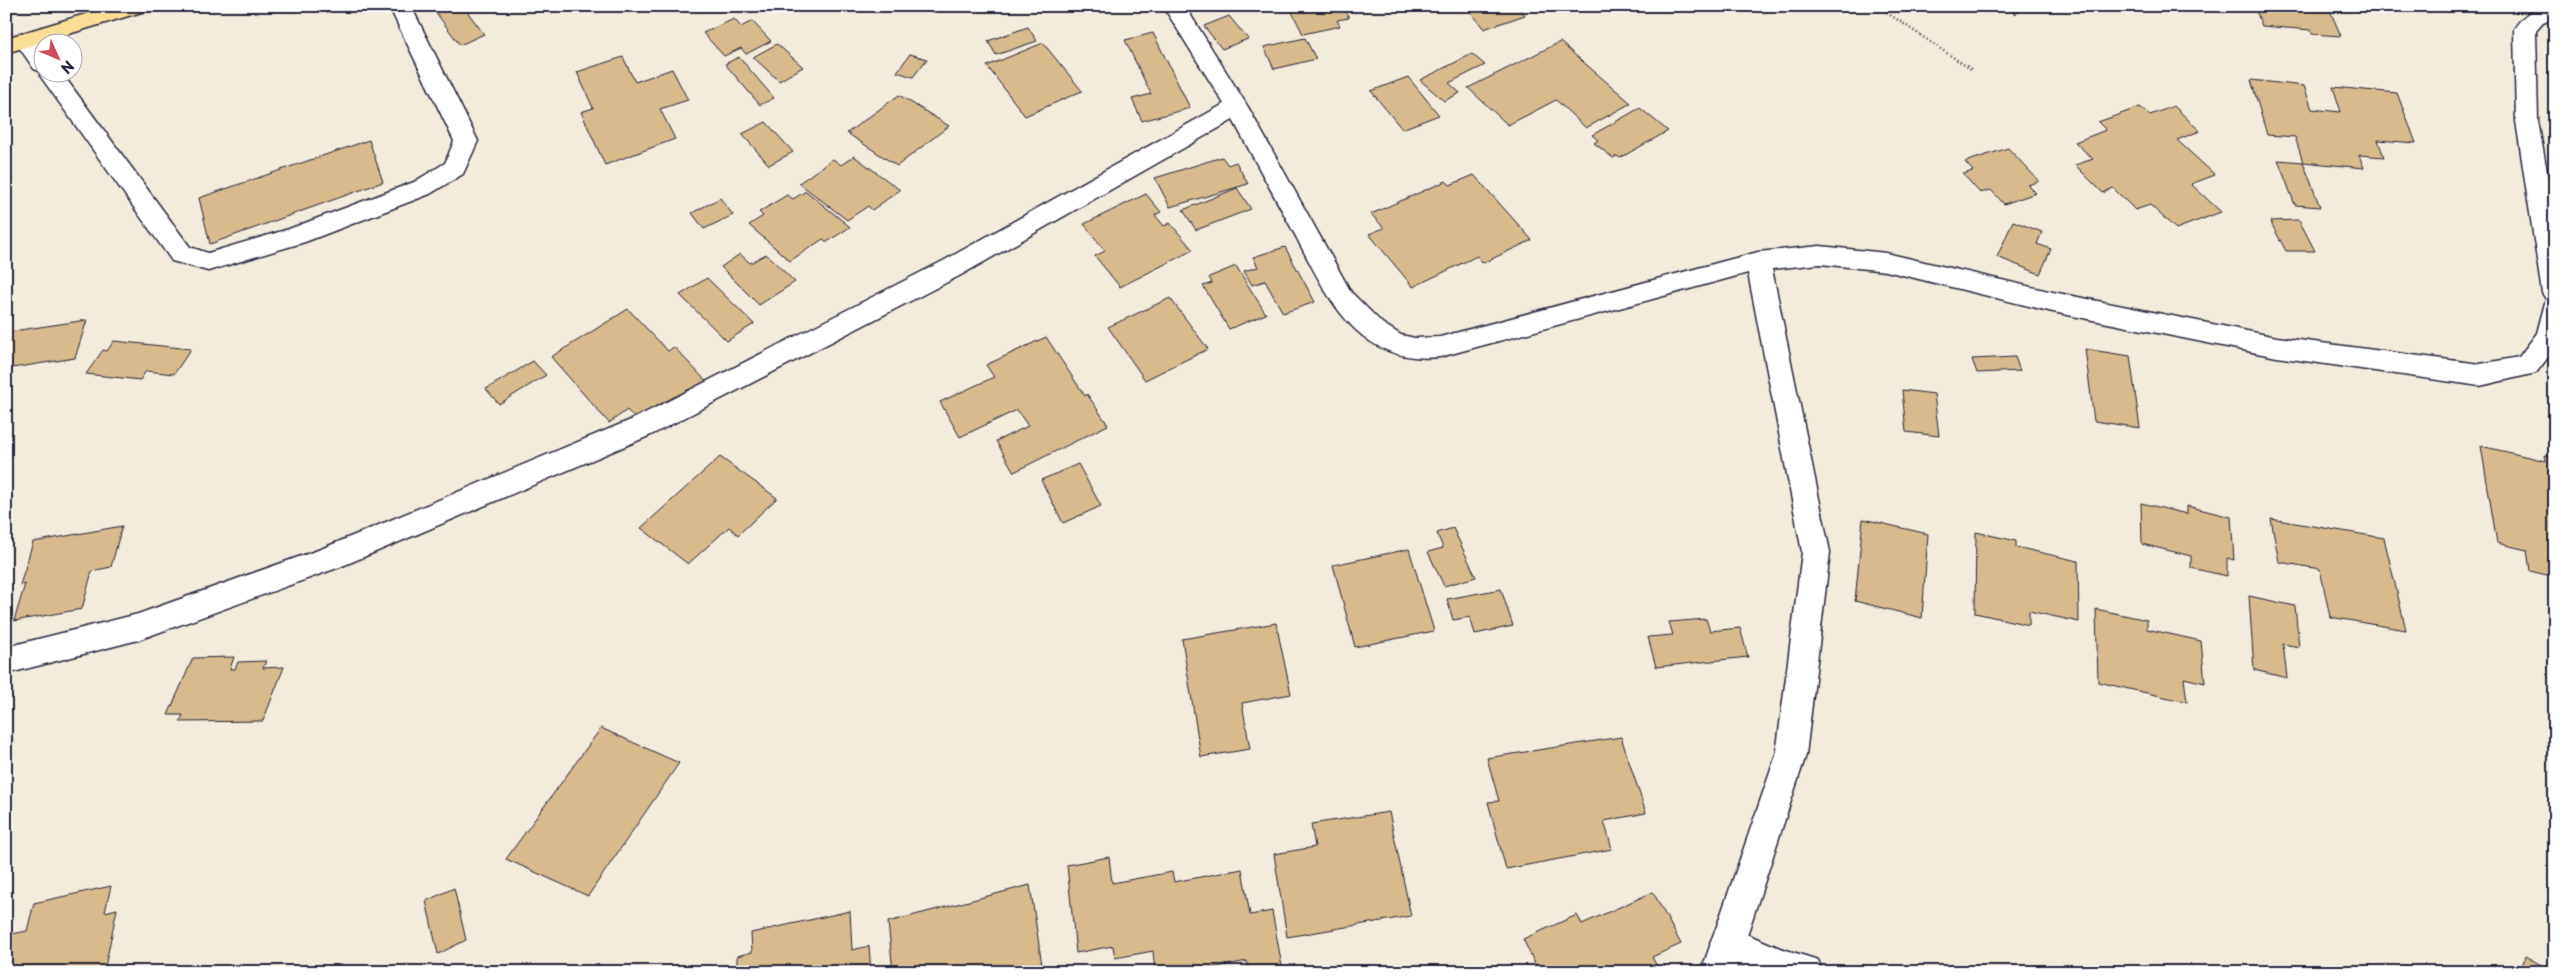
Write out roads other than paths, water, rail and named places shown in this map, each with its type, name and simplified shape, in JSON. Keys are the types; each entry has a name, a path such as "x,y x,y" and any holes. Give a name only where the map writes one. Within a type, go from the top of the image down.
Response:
{"highway":[{"path":"16,43 137,6"}],"street":[{"path":"56,82 181,254 208,262 296,236 422,188 455,168 466,141 400,6"},
{"path":"1174,6 1237,107 1342,299 1364,323 1389,341 1411,348 1440,347 1758,261 1820,255 1886,262 2053,302 2277,347 2480,375 2527,366 2549,336 2555,306"},
{"path":"2555,9 2535,18 2525,29 2527,121 2555,293"},
{"path":"16,43 32,56"},
{"path":"6,661 138,627 321,562 642,427 952,268 1237,107"},
{"path":"1758,261 1816,552 1791,755 1723,957 1780,964 1806,972"}]}
